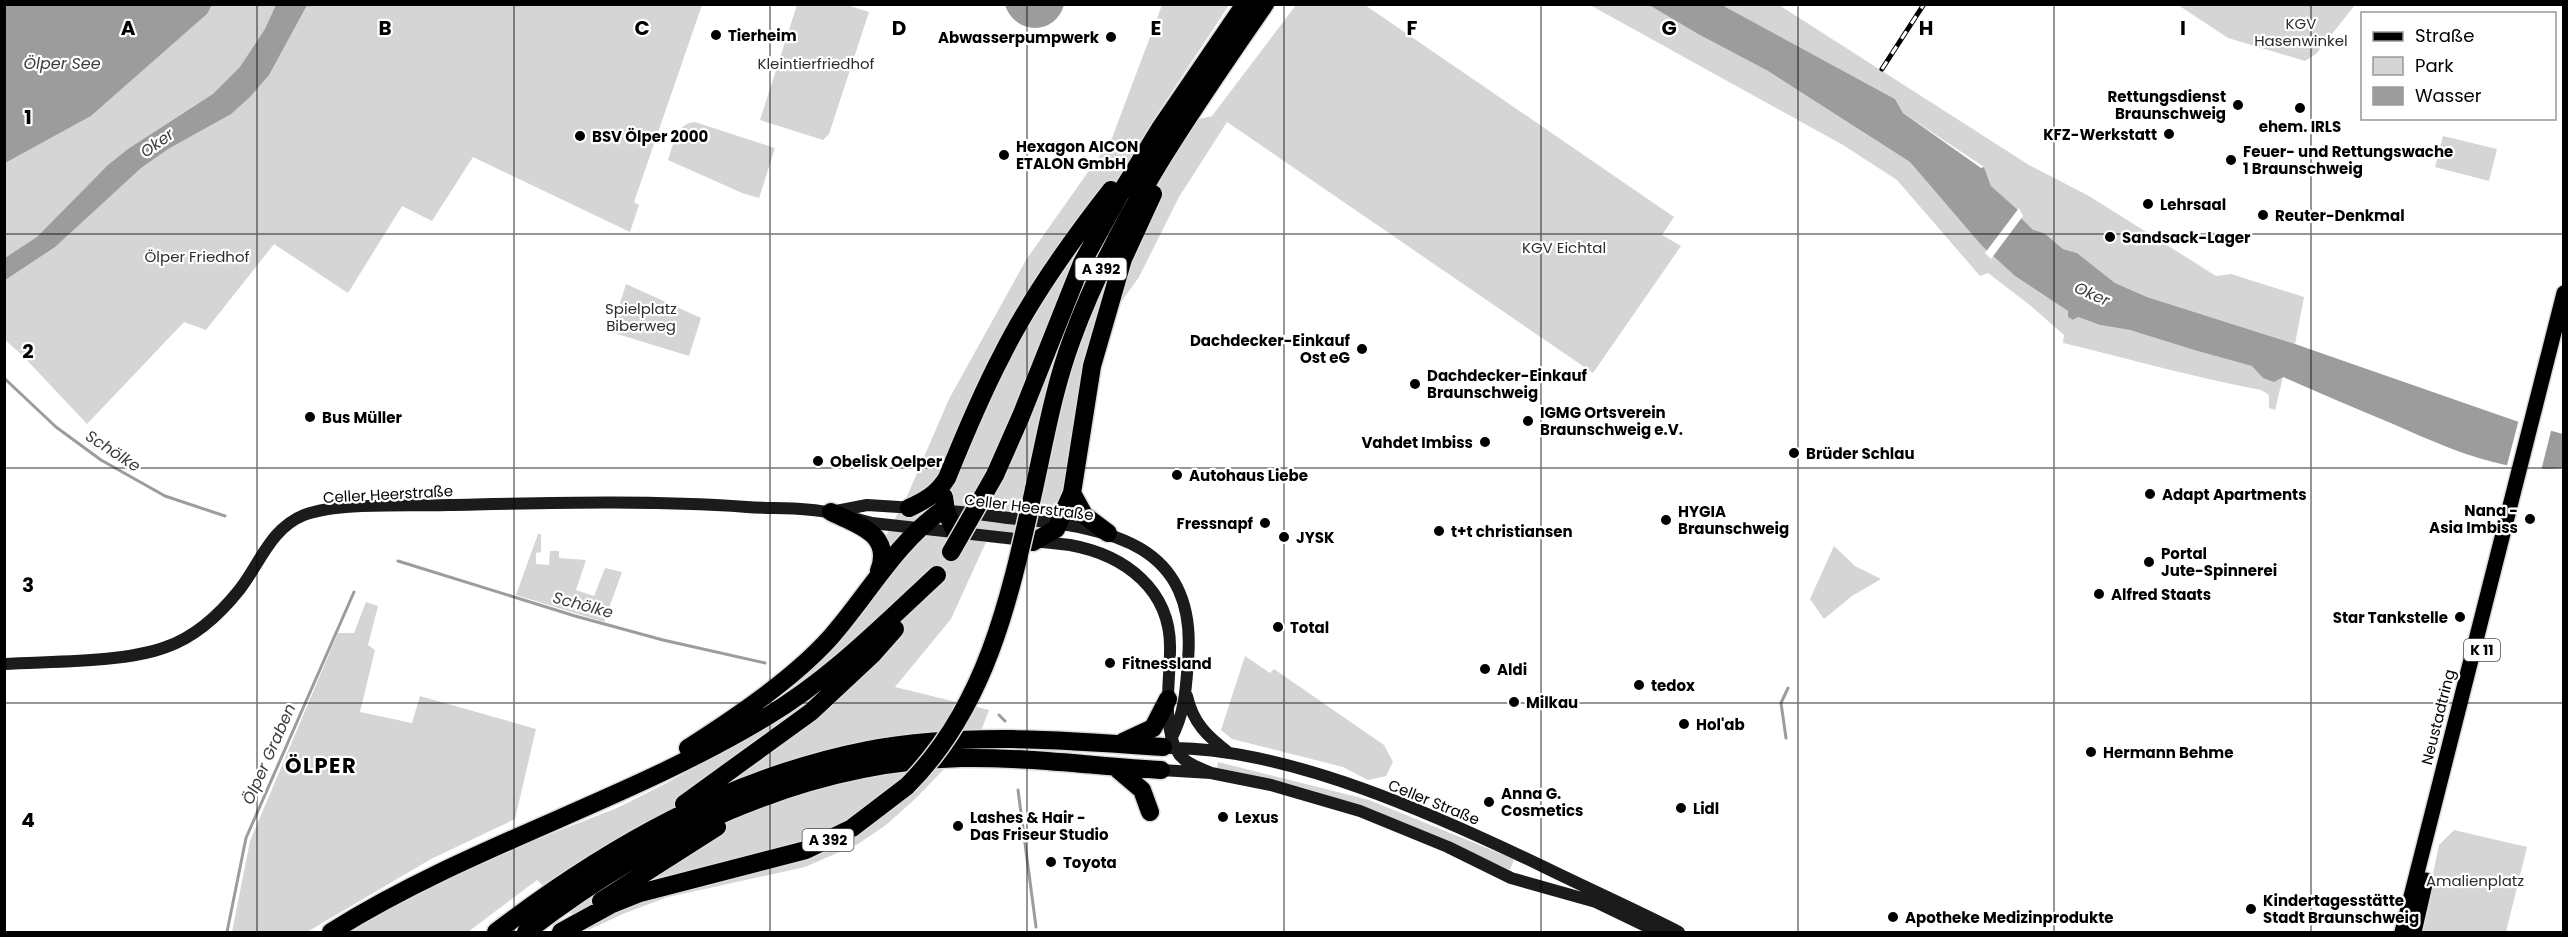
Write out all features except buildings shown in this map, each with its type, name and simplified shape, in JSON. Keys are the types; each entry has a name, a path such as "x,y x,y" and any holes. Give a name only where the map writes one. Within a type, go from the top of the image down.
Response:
{"highway":[{"name":"A 392","path":"496,933 534,903 640,835 811,712 872,655 909,613 937,575 995,475 1082,263 1120,194 1161,127 1245,4"},
{"name":"A 392","path":"560,933 610,905 640,893 806,850 852,828 907,786 935,755 957,723 987,663 1015,574 1071,341 1100,271 1120,228 1160,161 1266,4"},
{"path":"1033,542 1049,534 1059,523 1072,493 1092,366 1123,259 1149,202 1219,71"},
{"path":"909,508 935,493 947,478 1002,355 1022,319 1077,235 1161,127"},
{"path":"947,478 943,511 955,532"},
{"path":"1072,493 1084,515 1108,533"},
{"path":"627,789 724,724 789,675 827,641 852,612 894,554 918,528 943,511"},
{"path":"831,512 869,531 880,544 882,559 876,580"},
{"path":"331,933 426,879 627,789 765,718 801,694 864,644 937,575"},
{"path":"1118,744 1153,728 1168,699"},
{"path":"640,835 746,786 804,766 868,750 935,742 993,740 1118,744 1165,751"},
{"path":"526,933 551,913 641,854 706,820 765,796 803,784 872,768 958,758 1024,759 1115,767 1165,751"},
{"path":"1115,767 1142,790 1150,812"},
{"path":"560,933 594,905 765,796"}],"main road":[{"name":"K 11","path":"2548,373 2564,293"},
{"name":"K 11","path":"2548,373 2564,330"},
{"name":"Neustadtring","path":"2402,933 2548,373"},
{"name":"Neustadtring","path":"2414,933 2519,487"},
{"name":"Celler Heerstraße","path":"4,664 138,655 168,647 192,635 216,615 241,588 279,532 288,524 305,515 337,509 546,503 705,504 831,512 872,523 1087,548 1108,555 1129,568 1149,586 1156,596 1170,640 1165,751"},
{"name":"Celler Heerstraße","path":"831,512 867,505 1059,523 1108,533 1128,541 1151,556 1177,588 1188,620 1189,651 1181,720 1165,751"},
{"path":"1185,689 1195,722 1229,754"},
{"path":"1165,751 1211,773 1291,790 1360,811 1448,847 1511,878 1596,902 1659,933"},
{"path":"1165,751 1182,757 1211,773"},
{"name":"Celler Straße","path":"1165,751 1229,754 1275,763 1322,776 1458,827 1628,906 1679,933"}],"green space":[{"name":"Ölper Friedhof","path":"212,5 702,5 634,202 639,205 630,232 473,157 432,221 402,206 348,293 274,244 206,330 184,322 87,424 5,340 4,163 91,116 207,14"},
{"name":"Kleintierfriedhof","path":"797,5 847,5 869,12 829,134 823,140 760,120"},
{"name":"KGV Eichtal","path":"1162,5 1229,5 1146,131 1212,116 1296,5 1365,5 1674,217 1662,235 1681,246 1593,373 1227,122 1179,197 1139,277 1093,341 1066,499 1047,549 986,542 951,619 895,687 989,710 981,731 916,798 886,825 858,844 805,867 668,897 588,930 537,880 468,932 351,932 384,912 502,853 617,808 788,716 778,677 815,642 853,600 873,571 878,551 908,494 949,399 1026,260 1112,138"},
{"path":"1590,5 1649,5 1768,71 1910,162 1982,246 2015,276 2068,311 2069,317 2073,320 2078,317 2100,325 2130,330 2253,366 2263,378 2283,377 2275,410 2269,408 2269,395 2261,390 2063,343 2064,335 2031,306 1988,273 1980,276 1897,180 1843,145"},
{"path":"1722,5 1779,5 2029,165 2089,196 2216,276 2231,274 2304,297 2295,344 2147,297 2115,283 2077,253 2063,249 2044,233 2033,231 2017,214 2018,211 1991,186 1984,167 1903,113 1895,99"},
{"name":"KGV Hasenwinkel","path":"2178,5 2355,5 2316,54 2305,61 2228,38"},
{"path":"695,122 775,148 759,198 742,193 668,160 679,131"},
{"path":"2443,136 2497,149 2489,181 2435,167"},
{"name":"Spielplatz Biberweg","path":"626,284 701,318 689,356 611,332"},
{"path":"538,534 541,534 541,552 536,553 536,564 549,565 550,551 559,551 559,558 586,560 576,590 594,596 605,568 622,572 604,622 516,595"},
{"path":"1834,546 1855,566 1881,579 1852,596 1824,619 1810,599"},
{"path":"366,602 378,606 368,645 375,650 360,712 412,723 420,696 536,729 515,819 431,859 307,932 232,932 250,841 338,633 354,633"},
{"path":"1245,656 1270,673 1274,669 1384,745 1393,762 1386,776 1368,780 1343,767 1232,739 1221,730"},
{"path":"1218,762 1369,800 1514,859 1510,870 1416,828 1344,801 1294,785 1217,768"},
{"name":"Amalienplatz","path":"2454,830 2527,847 2506,932 2421,932 2439,845"}],"water":[{"name":"Ölper See","path":"5,4 212,5 207,14 91,116 5,163"},
{"path":"1005,4 1064,5 1052,22 1044,27 1035,28 1017,22 1010,15"},
{"name":"Oker","path":"276,5 307,5 269,75 250,97 231,114 168,149 141,168 55,247 5,280 5,258 37,237 108,165 128,149 213,94 240,67 265,29"},
{"name":"Oker","path":"1649,5 1722,5 1895,99 1903,113 1981,168 1984,167 1991,186 2019,211 2017,214 2033,230 2044,233 2063,249 2077,253 2115,283 2147,297 2295,344 2516,421 2563,434 2563,468 2519,467 2476,457 2434,442 2283,377 2274,382 2263,378 2252,366 2130,330 2100,325 2078,317 2073,320 2068,317 2068,311 2015,276 1982,246 1910,162 1768,71"}],"pier":[{"path":"2019,208 2023,216 1991,259 1985,253"},
{"path":"2519,419 2552,427 2541,471 2506,469"}],"waterway":[{"name":"Schölke","path":"4,378 56,427 101,460 165,496 225,516"},
{"name":"Schölke","path":"398,561 575,616 663,640 765,663"},
{"name":"Ölper Graben","path":"227,932 246,838 354,592"},
{"path":"1786,738 1781,703 1788,688"},
{"name":"Schölke","path":"999,715 1005,721"},
{"name":"Schölke","path":"1018,790 1036,927"}],"railway":[{"path":"1882,69 1924,4"}],"place":[{"name":"Tierheim","path":"716,35"},
{"name":"Abwasserpumpwerk","path":"1111,37"},
{"name":"Rettungsdienst Braunschweig","path":"2238,105"},
{"name":"ehem. IRLS","path":"2300,108"},
{"name":"KFZ-Werkstatt","path":"2169,134"},
{"name":"BSV Ölper 2000","path":"580,136"},
{"name":"Hexagon AICON ETALON GmbH","path":"1004,155"},
{"name":"Feuer- und Rettungswache 1 Braunschweig","path":"2231,160"},
{"name":"Lehrsaal","path":"2148,204"},
{"name":"Reuter-Denkmal","path":"2263,215"},
{"name":"Sandsack-Lager","path":"2110,237"},
{"name":"Dachdecker-Einkauf Ost eG","path":"1362,349"},
{"name":"Dachdecker-Einkauf Braunschweig","path":"1415,384"},
{"name":"Bus Müller","path":"310,417"},
{"name":"IGMG Ortsverein Braunschweig e.V.","path":"1528,421"},
{"name":"Vahdet Imbiss","path":"1485,442"},
{"name":"Brüder Schlau","path":"1794,453"},
{"name":"Obelisk Oelper","path":"818,461"},
{"name":"Autohaus Liebe","path":"1177,475"},
{"name":"Adapt Apartments","path":"2150,494"},
{"name":"Nana - Asia Imbiss","path":"2530,519"},
{"name":"HYGIA Braunschweig","path":"1666,520"},
{"name":"Fressnapf","path":"1265,523"},
{"name":"t+t christiansen","path":"1439,531"},
{"name":"JYSK","path":"1284,537"},
{"name":"Portal Jute-Spinnerei","path":"2149,562"},
{"name":"Alfred Staats","path":"2099,594"},
{"name":"Star Tankstelle","path":"2460,617"},
{"name":"Total","path":"1278,627"},
{"name":"Fitnessland","path":"1110,663"},
{"name":"Aldi","path":"1485,669"},
{"name":"tedox","path":"1639,685"},
{"name":"Milkau","path":"1514,702"},
{"name":"Hol'ab","path":"1684,724"},
{"name":"Hermann Behme","path":"2091,752"},
{"name":"Anna G. Cosmetics","path":"1489,802"},
{"name":"Lidl","path":"1681,808"},
{"name":"Lexus","path":"1223,817"},
{"name":"Lashes & Hair - Das Friseur Studio","path":"958,826"},
{"name":"Toyota","path":"1051,862"},
{"name":"Kindertagesstätte Stadt Braunschweig","path":"2251,909"},
{"name":"Apotheke Medizinprodukte","path":"1893,917"}],"district":[{"name":"ÖLPER","path":"321,765"}]}
